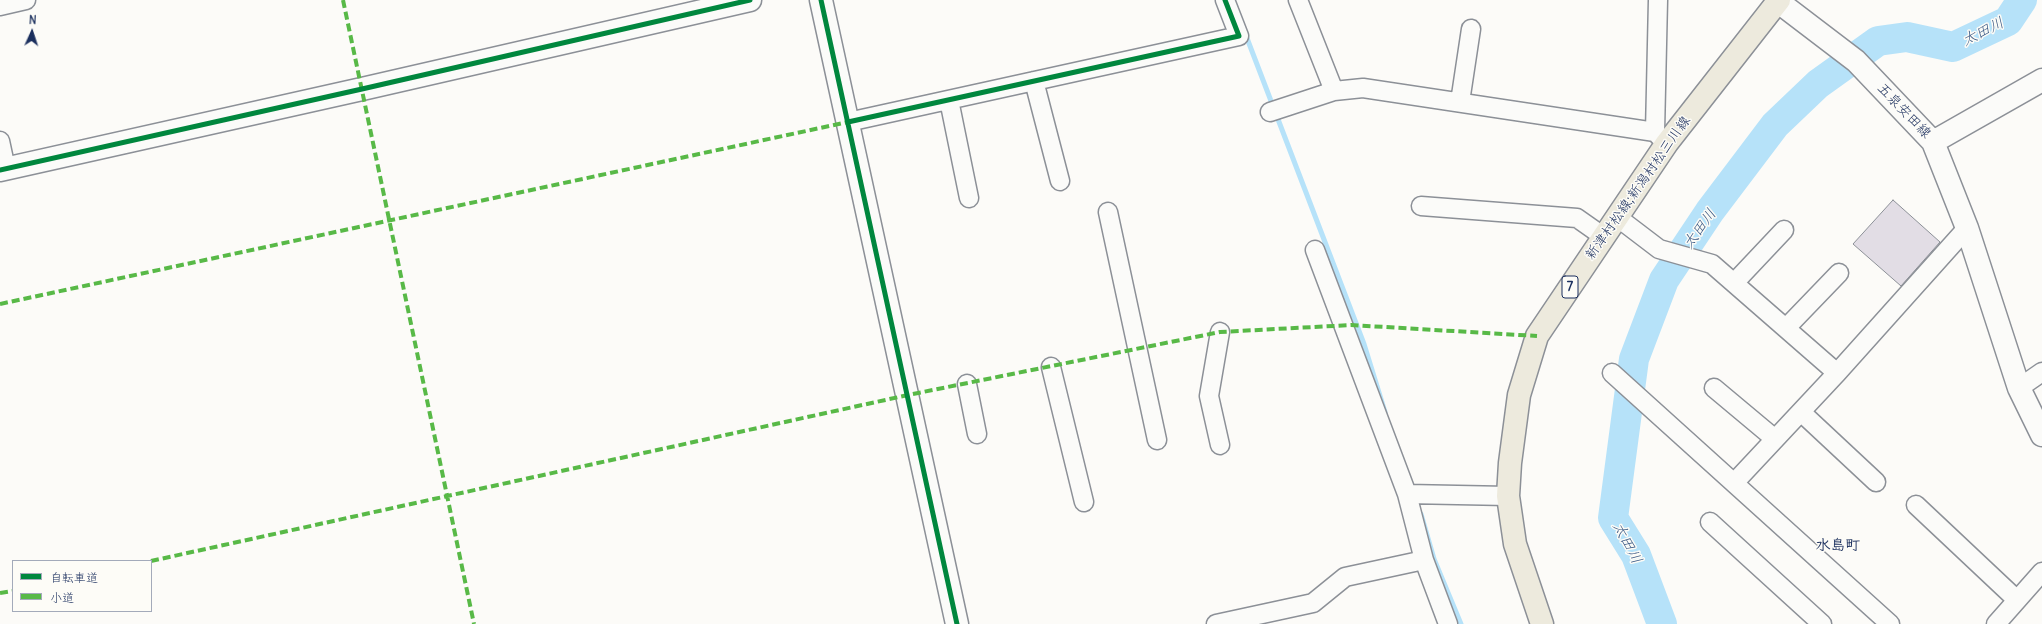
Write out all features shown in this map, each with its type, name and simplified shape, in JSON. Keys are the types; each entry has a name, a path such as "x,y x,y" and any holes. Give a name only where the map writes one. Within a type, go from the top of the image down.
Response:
{"main road":[{"name":"新津村松線;新潟村松三川線","path":"1538,623 1515,544 1508,496 1510,463 1519,395 1537,336 1617,217 1661,138 1778,0"}],"street":[{"path":"0,6 26,0"},
{"path":"0,141 3,169 362,90 750,0"},
{"path":"821,0 957,624"},
{"path":"848,122 1238,36 1225,0"},
{"path":"1298,0 1334,91"},
{"path":"1270,112 1334,91 1363,88 1460,102 1661,138 1658,0"},
{"name":"五泉安田線","path":"1778,0 1856,61 1933,142 2042,80"},
{"path":"1460,102 1471,29"},
{"path":"1034,81 1060,181"},
{"path":"949,100 969,198"},
{"path":"1933,142 1967,228 2019,388 2042,435"},
{"path":"1421,206 1577,218 1604,237"},
{"path":"1108,212 1157,440"},
{"path":"1617,217 1659,249 1712,264 1837,373"},
{"path":"1734,483 1837,373 1967,228"},
{"path":"1734,283 1784,230"},
{"path":"1315,250 1407,494 1424,560 1448,624"},
{"path":"1786,328 1839,273"},
{"path":"1220,332 1208,396 1220,445"},
{"path":"1051,367 1084,502"},
{"path":"2019,388 2042,372"},
{"path":"1612,373 1890,624"},
{"path":"967,384 977,434"},
{"path":"1714,388 1775,439"},
{"path":"1801,412 1876,482"},
{"path":"1407,494 1508,496"},
{"path":"1916,505 2017,600"},
{"path":"1710,522 1814,622"},
{"path":"1216,624 1313,603 1345,577 1424,560"},
{"path":"1996,624 2042,572"}],"building":[{"path":"1893,200 1940,242 1901,286 1853,244"}],"waterway":[{"name":"太田川","path":"1662,624 1636,555 1613,518 1634,359 1664,280 1710,211 1775,125 1818,84 1878,41 1907,37 1953,47 2008,21 2022,0"},
{"path":"1245,33 1364,344 1385,412"},
{"path":"1421,514 1434,559 1461,624"}],"marked path":[{"path":"343,0 474,624"},
{"path":"0,304 848,122"},
{"path":"152,561 908,395 1220,332 1351,325 1537,336"},
{"path":"0,593 12,591"}],"cycle path":[{"path":"0,170 750,0"},
{"path":"821,0 957,624"},
{"path":"848,122 1239,36 1225,0"}],"district":[{"name":"水島町","path":"1838,546"}]}
